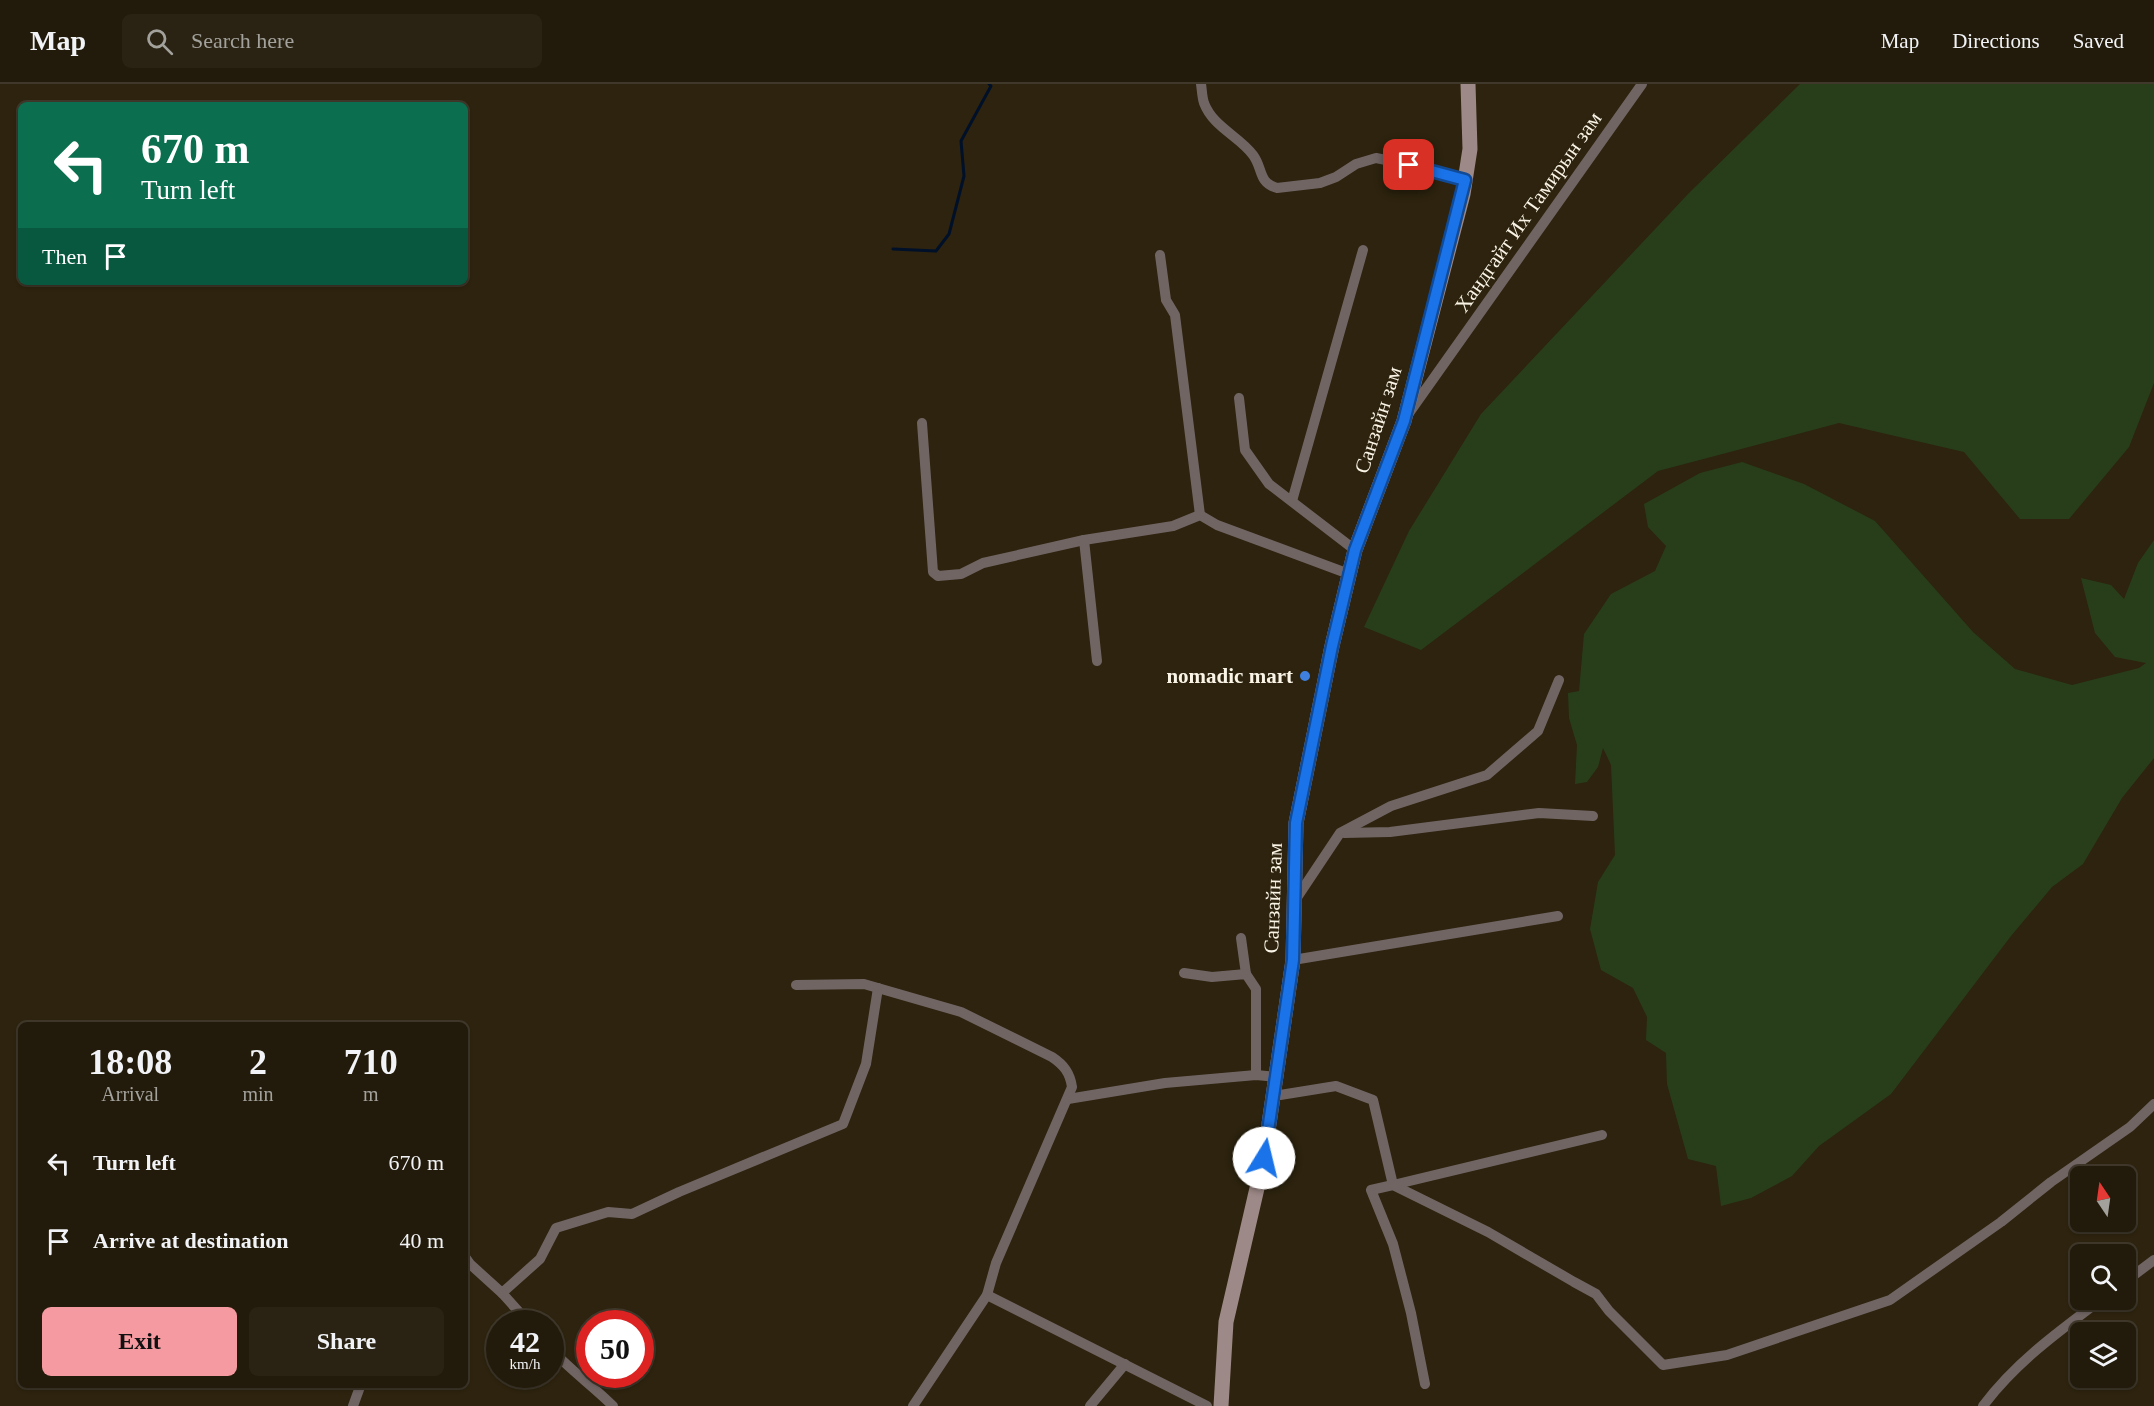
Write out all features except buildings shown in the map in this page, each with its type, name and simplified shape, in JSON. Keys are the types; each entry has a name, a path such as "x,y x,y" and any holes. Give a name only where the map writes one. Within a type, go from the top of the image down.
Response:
{"main road":[{"name":"Санзайн зам","path":"1221,1406 1226,1322 1264,1158 1293,960 1296,823 1332,646 1355,550 1404,421 1465,180 1470,150 1468,84"}],"street":[{"path":"1201,84 1204,103 1214,119 1254,156 1264,182 1270,186 1276,188 1320,183 1336,177 1356,164 1376,158 1426,168 1465,180"},
{"name":"Хандгайт Их Тамирын зам","path":"1404,421 1642,84"},
{"path":"1292,501 1363,250"},
{"path":"1160,255 1166,300 1175,315 1200,515"},
{"path":"1239,398 1245,450 1269,484 1355,550"},
{"path":"922,423 933,572 938,576 961,574 983,563 1084,540 1173,526 1200,515"},
{"path":"1200,515 1217,525 1349,574"},
{"path":"1084,540 1097,661"},
{"path":"1294,902 1340,833 1391,806 1487,775 1538,731 1559,680"},
{"path":"1340,833 1390,832 1539,813 1593,816"},
{"path":"1293,960 1557,916"},
{"path":"1242,938 1246,974 1256,989 1256,1075"},
{"path":"1184,973 1212,977 1246,974"},
{"path":"796,985 864,984 961,1012 1052,1057 1063,1065 1071,1080 1072,1088 1068,1099 996,1263 987,1295 913,1406"},
{"path":"502,1293 540,1259 556,1228 608,1212 632,1214 843,1124 866,1064 878,988"},
{"path":"1068,1099 1165,1083 1256,1075 1277,1077"},
{"path":"1274,1096 1336,1086 1373,1100 1393,1185"},
{"path":"1393,1185 1488,1232 1596,1294 1609,1311 1663,1365 1727,1355 1890,1300 2130,1127 2154,1104"},
{"path":"1425,1384 1411,1313 1393,1244 1371,1190 1602,1135"},
{"path":"2136,1274 2154,1260"},
{"path":"468,1261 517,1310"},
{"path":"987,1295 1207,1406"},
{"path":"1983,1406 1996,1389 2051,1337 2087,1310"},
{"path":"564,1362 613,1406"},
{"path":"1090,1406 1125,1365"},
{"path":"352,1406 359,1388"}],"green space":[{"path":"1800,84 2154,84 2154,383 2129,447 2069,519 2020,519 1964,452 1839,423 1658,471 1421,650 1364,627 1409,531 1481,414 1689,193"},
{"path":"1742,462 1804,484 1875,521 1973,632 2015,669 2072,685 2139,668 2146,663 2115,657 2095,633 2081,578 2111,585 2124,599 2138,563 2154,540 2154,758 2122,798 2083,864 2052,887 2011,936 1891,1094 1819,1146 1792,1176 1751,1198 1721,1206 1716,1166 1688,1159 1667,1084 1666,1053 1646,1040 1647,1017 1633,988 1601,970 1590,929 1598,882 1615,855 1611,765 1603,748 1598,767 1587,782 1575,784 1577,745 1569,718 1568,693 1579,691 1584,634 1611,594 1655,571 1666,546 1648,527 1644,504 1700,473"}],"waterway":[{"path":"893,249 936,251 949,234 964,176 961,141 991,86 989,84"}],"place":[{"name":"nomadic mart","path":"1305,676"}],"route":[{"path":"1264,1158 1293,960 1296,823 1332,646 1355,550 1404,421 1463,194 1465,180 1409,165"}]}
